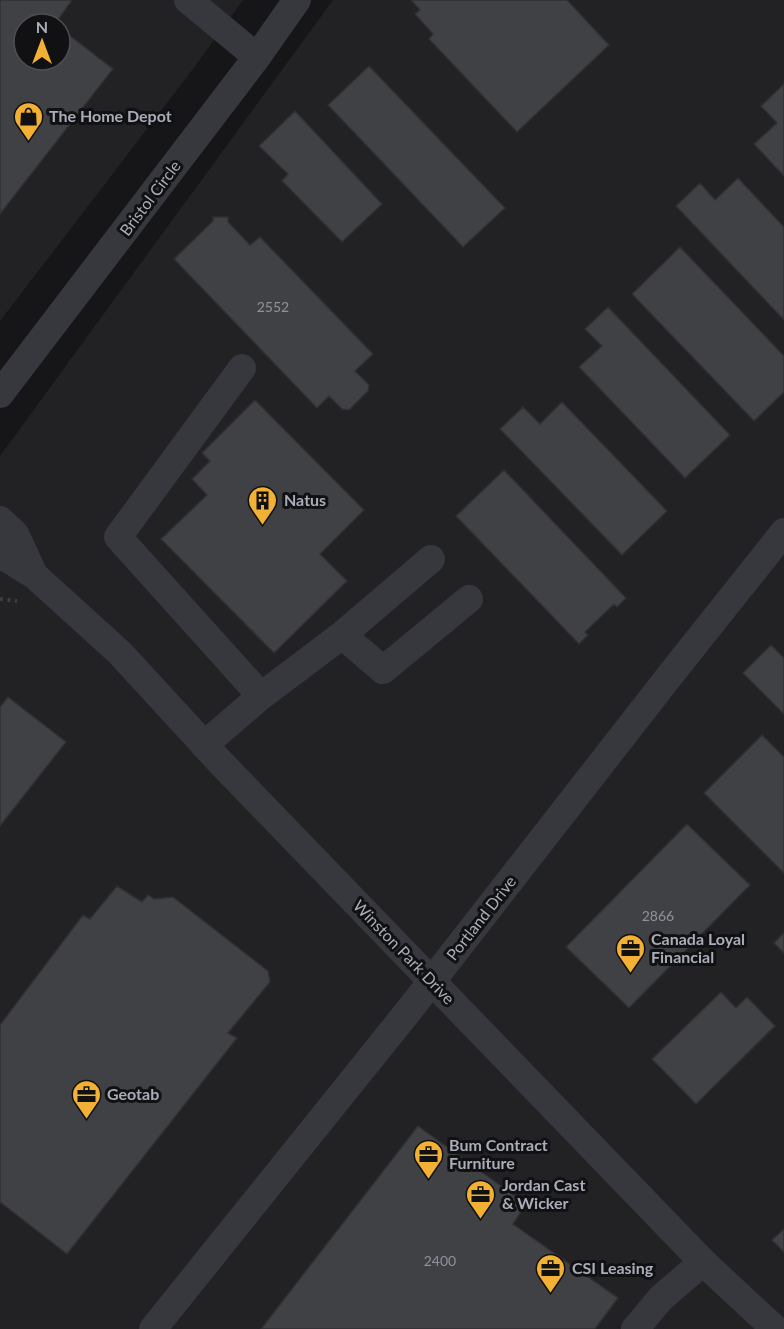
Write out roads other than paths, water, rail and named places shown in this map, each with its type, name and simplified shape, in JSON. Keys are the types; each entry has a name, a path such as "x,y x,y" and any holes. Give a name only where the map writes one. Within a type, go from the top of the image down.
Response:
{"street":[{"path":"188,0 256,57"},
{"name":"Bristol Circle","path":"0,394 297,0"},
{"path":"242,368 117,537 261,696"},
{"name":"Winston Park Drive","path":"0,520 15,534 34,575"},
{"name":"Portland Drive","path":"163,1325 670,674 784,532"},
{"name":"Winston Park Drive","path":"0,554 34,575 120,653 204,745 703,1262 775,1329"},
{"path":"204,745 261,696 342,636 431,558"},
{"path":"342,636 383,670 469,599"},
{"path":"635,1329 661,1298 703,1262"}],"place":[{"name":"The Home Depot","path":"28,142"},
{"name":"Natus","path":"263,526"},
{"name":"Canada Loyal Financial","path":"630,974"},
{"name":"Geotab","path":"86,1120"},
{"name":"Bum Contract Furniture","path":"428,1180"},
{"name":"Jordan Cast & Wicker","path":"481,1220"},
{"name":"CSI Leasing","path":"551,1294"}]}
